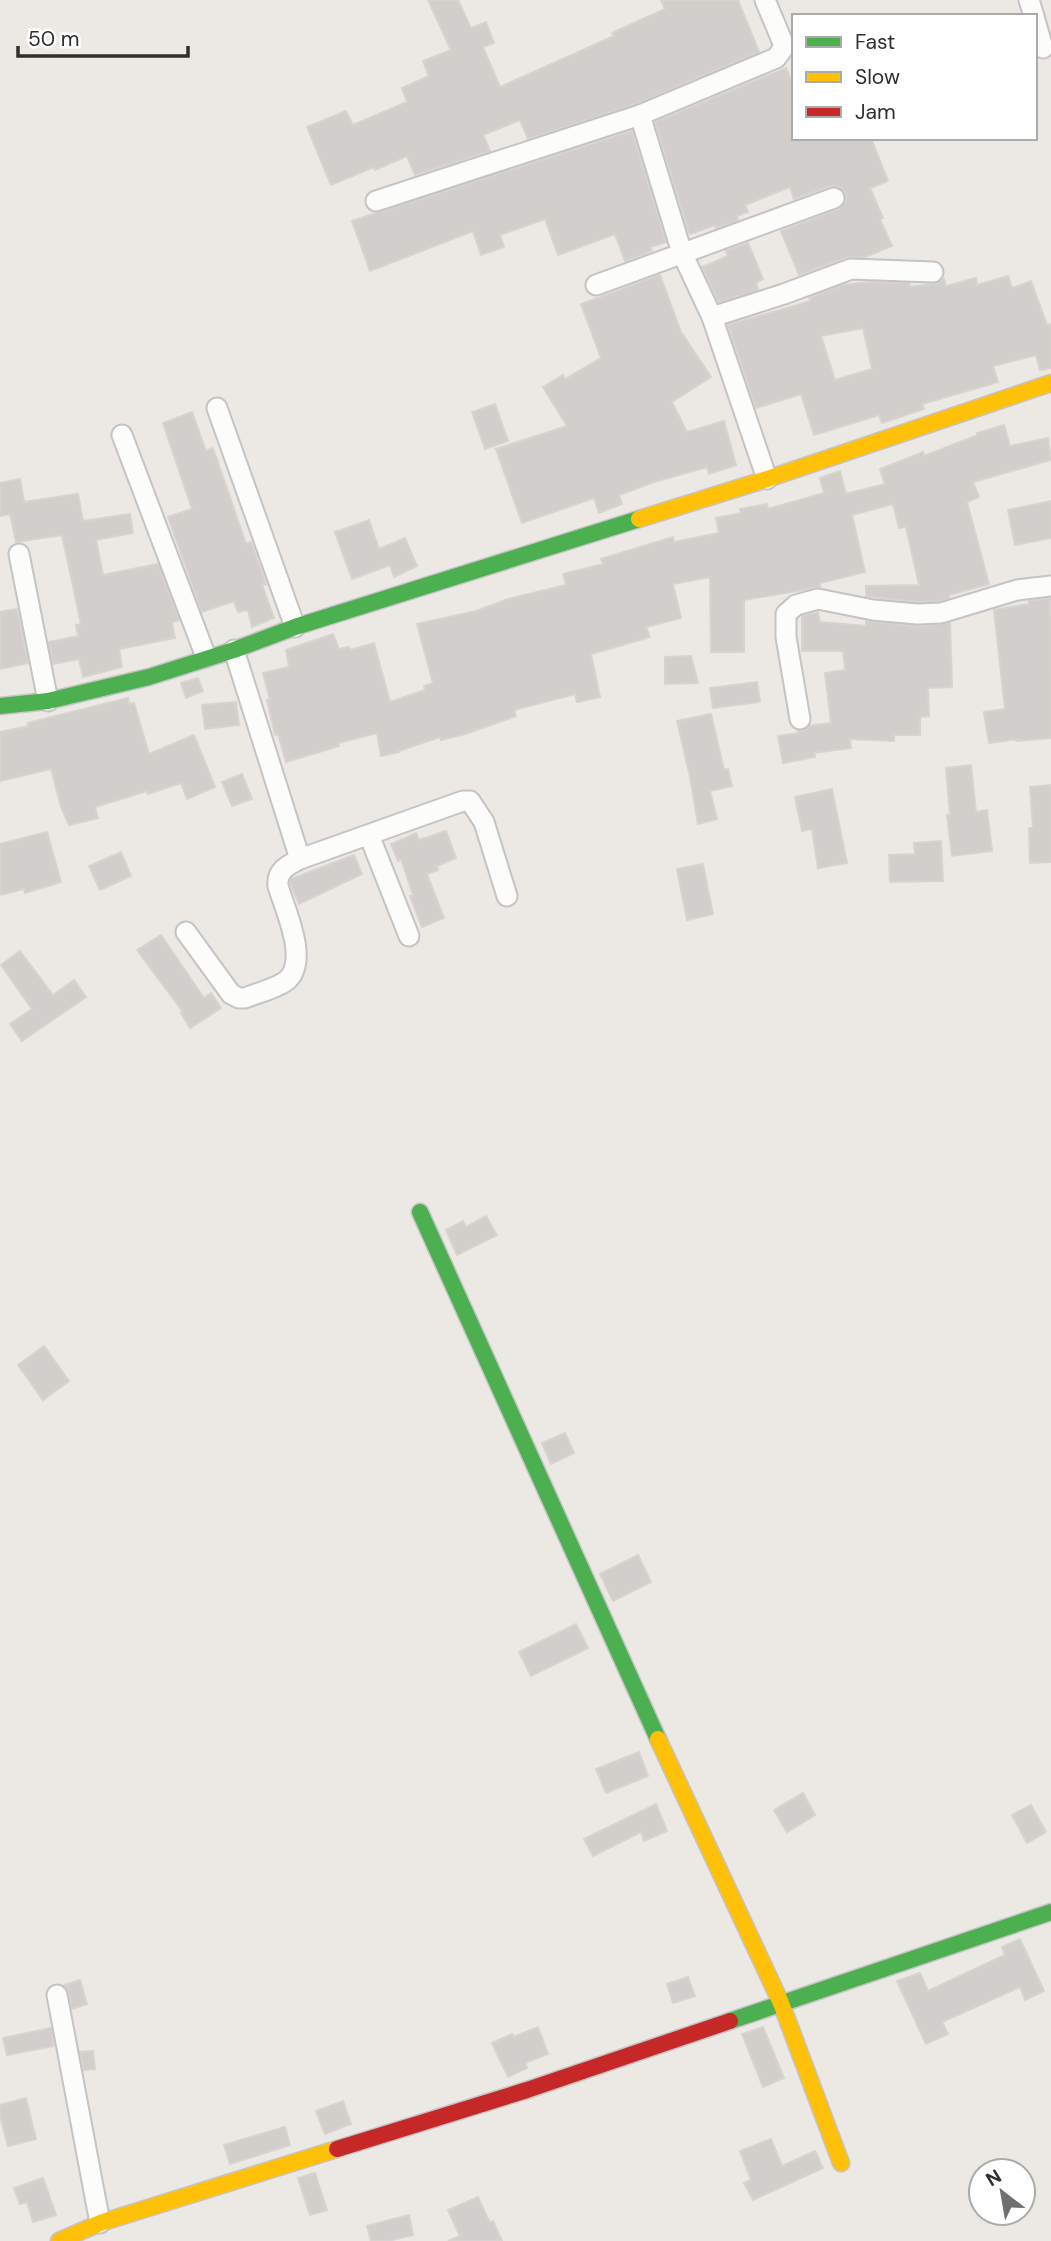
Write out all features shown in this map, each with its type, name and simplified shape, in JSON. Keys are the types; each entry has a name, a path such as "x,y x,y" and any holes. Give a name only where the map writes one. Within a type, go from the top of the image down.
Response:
{"street":[{"path":"376,201 640,115 776,58 783,43 765,0"},
{"path":"1037,26 1043,48"},
{"path":"640,115 682,253 712,317 767,479"},
{"path":"596,285 834,198"},
{"path":"712,317 851,269 933,272"},
{"path":"0,706 48,701 149,677 295,628 767,479 1051,383"},
{"path":"217,408 295,628"},
{"path":"122,435 206,657"},
{"path":"19,554 48,701"},
{"path":"800,719 786,637 786,614 796,605 818,599 873,610 941,613 1017,590 1051,586"},
{"path":"234,650 300,859"},
{"path":"186,932 231,994 245,998 285,982 293,973 297,962 296,947 277,880 282,869 300,859 463,801 470,801 484,822 507,896"},
{"path":"369,835 409,936"},
{"path":"420,1212 663,1751 781,2003 841,2164"},
{"path":"59,2241 100,2223 527,2090 1051,1912"},
{"path":"57,1995 100,2223"}],"building":[{"path":"428,0 458,0 471,28 486,22 494,43 483,47 500,87 614,36 612,33 665,9 661,0 738,0 759,52 636,104 528,139 520,120 483,135 490,151 415,175 407,156 331,185 307,127 346,111 353,125 407,102 402,88 429,76 423,61 451,50"},
{"path":"786,68 792,82 792,140 872,140 888,181 870,188 892,246 865,257 847,257 799,275 781,231 839,209 846,201 846,194 837,186 794,199 790,187 745,205 748,212 737,216 738,220 689,233 655,122"},
{"path":"632,131 666,242 650,247 652,251 625,261 615,234 558,255 545,219 500,235 504,247 481,255 473,231 370,271 352,221"},
{"path":"748,243 763,279 756,283 758,290 719,302 702,267 728,256 726,251"},
{"path":"660,275 681,332 711,377 672,402 687,432 724,421 736,465 709,474 707,467 654,482 619,495 622,504 599,513 594,498 522,523 496,449 567,426 543,387 563,375 565,379 601,358 581,304"},
{"path":"1008,276 1012,288 1031,281 1047,325 1051,324 1051,368 1040,370 1036,355 993,366 998,382 922,404 924,409 882,423 879,415 814,435 801,394 756,408 728,325 811,301 809,298 842,285 869,282 909,283 910,287 938,283 944,279 946,286 976,278 977,285","holes":["863,328 872,369 835,380 821,336"]},
{"path":"495,404 508,441 485,449 472,412"},
{"path":"192,412 206,451 213,448 246,544 251,542 266,584 262,585 274,618 252,627 248,610 238,612 234,601 202,612 168,517 192,509 163,423"},
{"path":"1004,425 1010,446 1048,438 1051,460 973,482 979,497 967,502 989,584 949,595 949,598 939,601 917,602 866,596 866,586 919,585 906,527 899,528 893,504 852,515 865,572 820,583 820,587 744,600 744,652 711,652 710,577 673,584 681,618 646,627 650,637 591,654 600,697 577,702 575,694 514,710 516,716 465,734 441,740 440,737 381,756 377,733 338,743 339,746 286,762 278,734 275,735 263,673 289,667 286,650 333,634 339,649 349,647 350,650 374,643 390,702 425,690 424,686 433,683 417,624 476,611 508,599 566,585 563,574 603,564 601,559 673,537 674,542 719,533 716,518 741,513 740,509 767,504 768,509 824,493 820,478 840,471 846,494 885,484 880,469 923,452 924,456 978,435 977,433"},
{"path":"20,479 24,502 78,494 83,521 130,514 133,533 96,540 103,575 158,564 179,620 172,622 175,638 119,649 122,667 83,677 79,659 53,664 49,642 78,636 76,625 81,624 62,535 16,542 10,514 0,516 0,483"},
{"path":"1051,501 1051,538 1015,545 1008,510"},
{"path":"369,520 379,549 405,538 417,566 394,577 390,565 352,579 335,532"},
{"path":"1050,598 1051,738 989,743 984,712 1005,709 994,610"},
{"path":"17,609 28,663 0,669 0,612"},
{"path":"818,612 820,622 866,626 866,621 916,626 950,623 952,687 928,688 929,716 920,717 920,735 894,735 894,741 850,739 851,748 814,753 815,757 783,763 778,736 831,723 825,673 845,670 843,651 802,651 802,616"},
{"path":"691,656 698,683 665,684 665,657"},
{"path":"198,678 203,691 186,698 181,683"},
{"path":"757,682 760,702 713,708 710,688"},
{"path":"128,698 129,704 134,703 149,754 194,735 215,787 187,799 181,783 148,794 147,791 95,807 98,818 69,825 61,807 51,769 0,781 0,732"},
{"path":"236,702 239,725 205,729 202,705"},
{"path":"711,714 724,770 728,769 732,786 710,791 717,819 698,824 677,721"},
{"path":"971,765 976,812 987,810 992,851 952,856 947,815 950,815 946,768"},
{"path":"242,774 252,799 232,806 222,782"},
{"path":"1051,785 1051,862 1030,863 1029,828 1033,828 1030,787"},
{"path":"832,789 847,863 818,868 812,829 802,831 795,797"},
{"path":"446,831 456,858 437,866 438,870 427,874 444,918 422,927 410,896 413,895 401,859 398,861 391,844 416,833 419,840"},
{"path":"47,832 61,882 25,893 24,889 0,895 0,844"},
{"path":"941,841 943,881 890,882 889,855 915,854 914,843"},
{"path":"121,852 131,876 100,890 89,866"},
{"path":"354,855 362,874 299,904 290,883 291,879"},
{"path":"703,864 713,914 687,920 677,869"},
{"path":"161,935 204,998 211,993 221,1008 190,1028 181,1013 183,1012 137,950"},
{"path":"20,951 53,995 74,980 86,997 22,1041 10,1024 32,1009 1,965"},
{"path":"486,1216 497,1235 457,1255 446,1230 463,1221 466,1227"},
{"path":"44,1346 69,1381 43,1400 18,1365"},
{"path":"565,1433 574,1453 551,1464 542,1443"},
{"path":"638,1555 651,1582 613,1601 600,1574"},
{"path":"576,1624 588,1648 531,1676 519,1652"},
{"path":"639,1752 648,1776 606,1793 596,1769"},
{"path":"803,1793 815,1815 787,1832 774,1810"},
{"path":"656,1804 667,1831 644,1841 641,1832 593,1856 584,1839"},
{"path":"1031,1805 1046,1832 1027,1843 1012,1815"},
{"path":"1020,1939 1044,1991 1025,2000 1020,1987 942,2022 948,2034 926,2044 897,1981 920,1973 928,1991 1005,1955 1002,1947"},
{"path":"688,1977 695,1996 673,2003 667,1984"},
{"path":"80,1980 87,2004 72,2009 69,1992 64,1985"},
{"path":"538,2027 548,2054 525,2063 527,2068 508,2077 492,2043"},
{"path":"763,2027 784,2078 763,2087 742,2034"},
{"path":"51,2028 54,2046 7,2055 3,2038"},
{"path":"93,2051 95,2069 84,2070 80,2052"},
{"path":"26,2098 36,2139 8,2146 0,2116 0,2105"},
{"path":"343,2101 351,2124 325,2134 316,2111"},
{"path":"285,2127 290,2145 230,2164 224,2145"},
{"path":"771,2139 782,2166 815,2151 823,2168 753,2200 744,2183 751,2180 740,2151"},
{"path":"315,2173 327,2210 310,2215 298,2178"},
{"path":"43,2178 56,2215 33,2222 27,2202 20,2204 14,2188"},
{"path":"478,2197 502,2241 448,2241 460,2236 448,2210"},
{"path":"409,2215 413,2235 388,2241 371,2241 367,2226"}],"traffic: fast":[{"path":"0,706 48,701 149,677 295,627 639,519"},
{"path":"420,1212 658,1739"},
{"path":"730,2021 1051,1912"}],"traffic: slow":[{"path":"639,519 767,479 1051,383"},
{"path":"658,1739 781,2003 841,2163"},
{"path":"59,2241 100,2223 337,2149"}],"traffic: jam":[{"path":"337,2149 527,2090 730,2021"}]}
